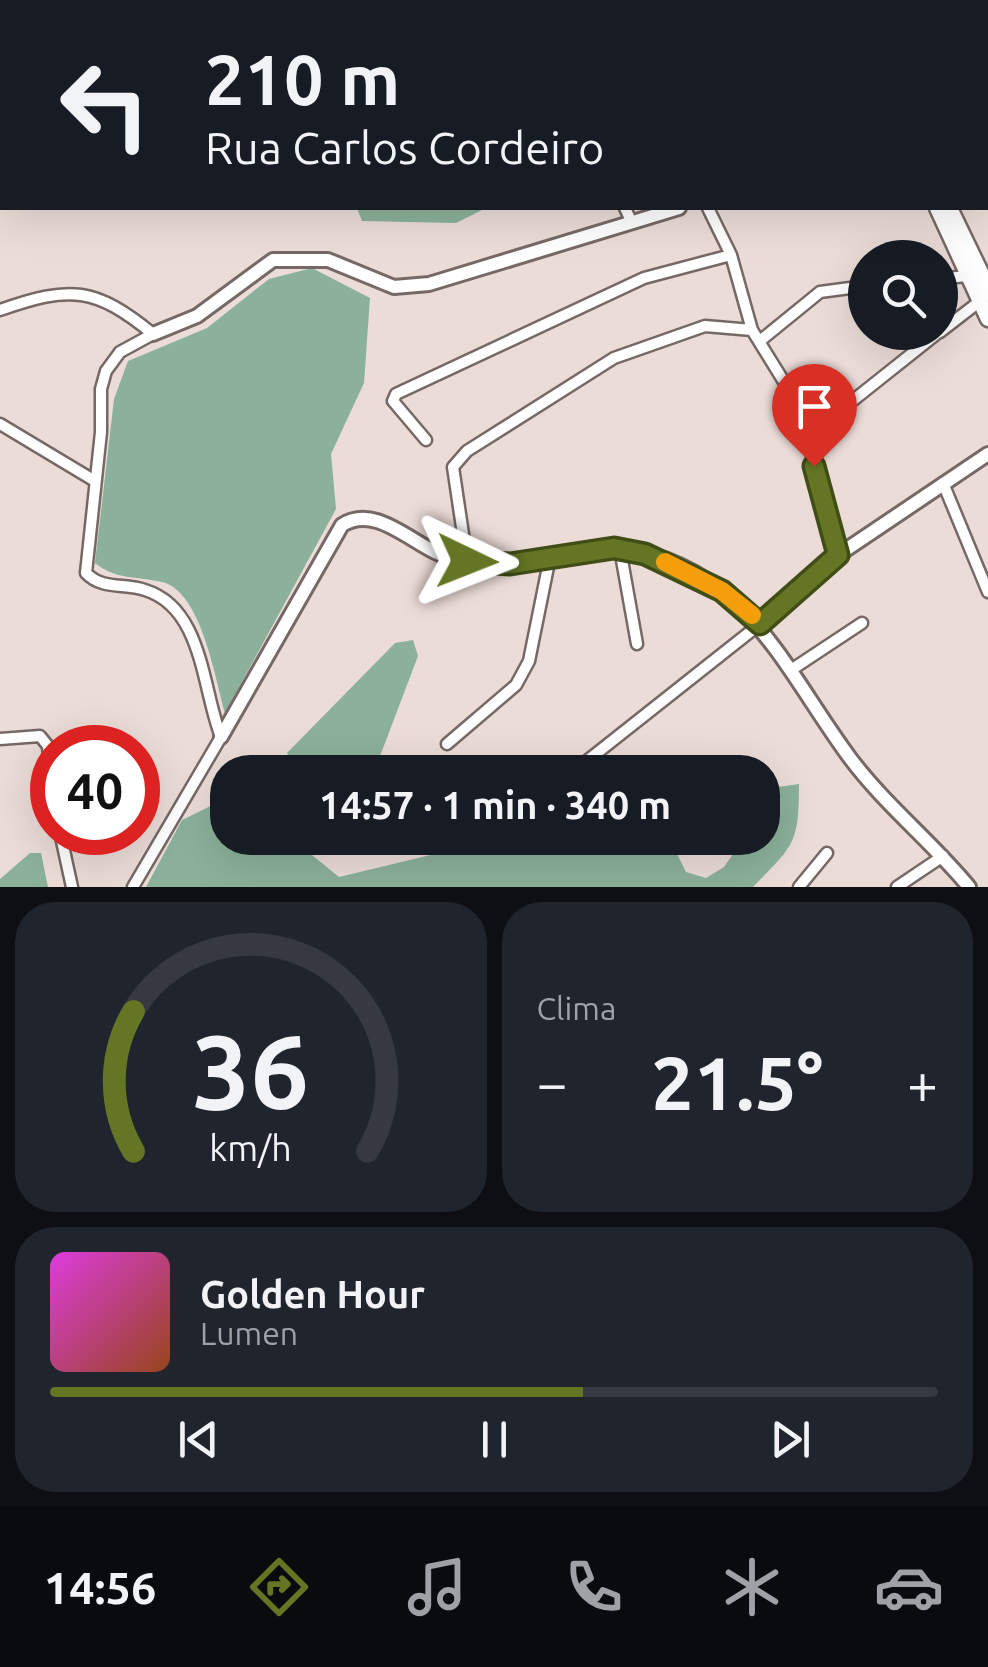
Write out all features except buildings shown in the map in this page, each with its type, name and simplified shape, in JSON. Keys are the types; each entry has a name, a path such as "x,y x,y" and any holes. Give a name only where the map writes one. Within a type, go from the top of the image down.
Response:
{"main road":[{"path":"939,210 982,286"},
{"path":"951,210 982,286 988,319"}],"street":[{"path":"626,210 632,223"},
{"path":"221,737 187,620 164,596 140,588 108,586 86,573 101,389 106,371 120,352 197,316 273,260 328,260 394,287 429,284 672,210"},
{"path":"709,210 731,255 752,330 786,385 806,436 838,555"},
{"path":"426,440 393,402 396,394 644,278 731,255"},
{"path":"958,312 982,286"},
{"path":"760,340 820,292 848,288"},
{"path":"0,310 34,298 86,292 125,312 153,334"},
{"path":"467,561 453,466 468,451 614,358 705,326 752,330"},
{"path":"806,436 917,350"},
{"path":"0,424 96,482"},
{"path":"594,755 760,624 838,555 988,454"},
{"path":"942,483 988,592"},
{"path":"134,887 342,525 354,518 373,517 440,557 510,564 620,549 683,569 745,608 760,624 850,758 969,887"},
{"path":"620,549 637,644"},
{"path":"447,744 516,684 530,661 550,558"},
{"path":"791,670 862,623"},
{"path":"0,739 30,737"},
{"path":"799,887 827,853"},
{"path":"65,855 72,887"},
{"path":"897,887 943,856"}],"green space":[{"path":"358,210 482,210 456,223 362,221"},
{"path":"312,268 370,298 364,383 331,454 336,509 225,713 204,638 187,601 162,582 119,575 95,563 114,399 128,361 207,328 269,279"},
{"path":"413,640 418,656 380,755 288,755 287,753 395,643"},
{"path":"799,784 795,832 786,852 753,887 146,887 182,820 210,806 210,855 312,855 339,877 431,855 678,855 686,872 706,878 724,867 732,855 780,855 780,787"},
{"path":"30,853 41,855 48,887 0,887 0,879"}],"slow traffic":[{"path":"665,562 722,591 752,615"}],"route":[{"path":"467,561 510,564 614,548 645,554 722,591 760,624 838,555 814,466"}]}
